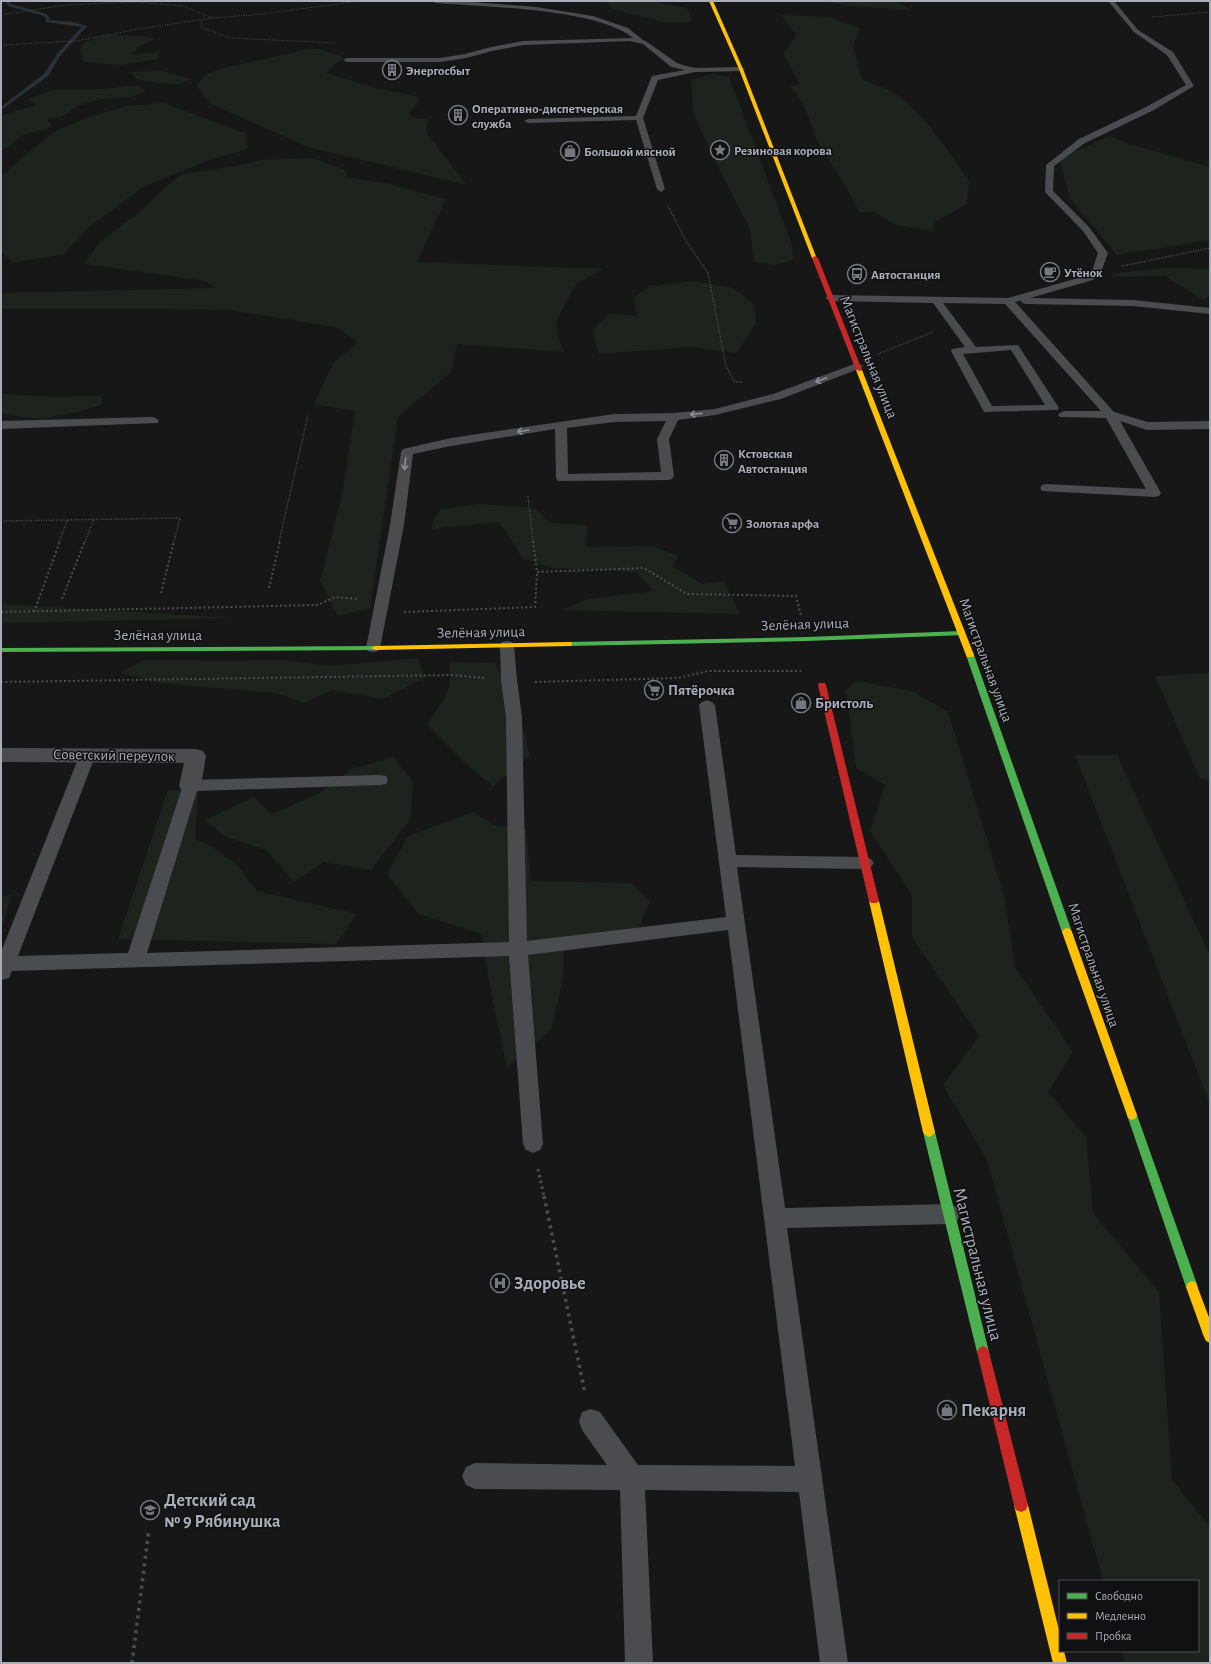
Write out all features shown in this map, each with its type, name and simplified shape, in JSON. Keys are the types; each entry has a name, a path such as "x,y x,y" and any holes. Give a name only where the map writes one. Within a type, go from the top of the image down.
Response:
{"main road":[{"name":"Магистральная улица","path":"711,1 741,69 962,633 1210,1337"},
{"name":"Зелёная улица","path":"1,650 373,648 815,638 962,633"},
{"name":"Магистральная улица","path":"822,685 1060,1663"}],"street":[{"name":"Советский переулок","path":"1,755 88,754 196,756 190,786"}],"lane":[{"path":"435,1 536,9 593,18 626,29 674,65 696,70"},
{"path":"1008,301 1089,278 1096,272 1103,253 1086,229 1049,192 1050,165 1082,141 1149,109 1190,86 1170,54 1136,31 1111,1"},
{"path":"347,60 440,60 466,56 491,48 523,43 630,39 645,43"},
{"path":"661,189 639,118 655,78 696,70 741,69"},
{"path":"528,121 639,118"},
{"path":"830,298 1133,303 1210,311"},
{"path":"936,300 974,350"},
{"path":"1008,301 1110,414 1155,493 1046,488"},
{"path":"1014,347 1053,408 988,410 956,351 974,350 1014,347"},
{"path":"373,648 397,525 407,452 451,442 614,418 674,417 715,412 777,397 857,366"},
{"path":"1064,415 1110,414 1147,426 1210,425"},
{"path":"562,425 562,478 668,476 663,439 674,417"},
{"path":"1,425 153,421"},
{"path":"507,645 508,680 514,717 518,949 533,1144"},
{"path":"707,705 834,1663"},
{"path":"88,754 2,967 135,960 518,949 736,922"},
{"path":"135,960 190,786 380,780"},
{"path":"728,861 865,863"},
{"path":"775,1218 950,1214"},
{"path":"591,1421 632,1478 639,1663"},
{"path":"475,1476 810,1479"}],"path":[{"path":"1,46 76,41 138,29 213,18 262,14 359,1"},
{"path":"1,15 65,5 135,2 183,6 213,18"},
{"path":"1127,19 1210,12"},
{"path":"202,20 201,27 229,38 341,43"},
{"path":"661,189 686,241 708,273 726,366 735,382"},
{"path":"1089,278 1120,267 1210,248"},
{"path":"270,588 308,415"},
{"path":"1,612 318,605 335,598 369,599 381,613 535,607 537,572 528,496"},
{"path":"1,521 180,518 161,592"},
{"path":"62,598 94,519"},
{"path":"34,612 68,520"},
{"path":"537,572 644,568 687,594 796,596"},
{"path":"1,682 451,675 534,682 678,678 708,671 803,670"},
{"path":"533,1144 591,1421"},
{"path":"132,1663 149,1528"}],"shaded area":[{"path":"606,1 658,1 659,3 687,8 692,22 664,22 612,9"},
{"path":"824,1 895,1 912,10 848,6"},
{"path":"781,15 829,17 860,28 853,46 862,79 901,98 930,127 954,159 969,181 967,204 933,223 935,232 896,225 873,211 860,213 848,190 816,139 808,115 797,94 790,87 800,84 783,54 797,35"},
{"path":"109,34 155,39 140,46 130,55 159,52 158,59 119,65 83,62 80,48 85,42"},
{"path":"309,49 319,49 342,56 342,59 326,73 376,88 419,97 417,105 408,114 418,119 428,119 426,132 467,185 308,147 211,104 196,85 207,74 224,68"},
{"path":"163,71 191,79 179,84 156,83 137,79 130,72"},
{"path":"713,74 729,77 792,245 793,260 776,265 754,262 750,229 716,163 694,115 691,80"},
{"path":"138,85 146,91 131,97 103,99 77,106 61,117 47,119 52,127 23,135 1,152 1,115 36,105 29,99 52,90 90,90"},
{"path":"163,103 245,133 248,149 212,159 143,187 89,227 64,254 13,263 1,251 1,178 15,164 54,132 89,117 126,106"},
{"path":"1110,136 1126,143 1210,167 1210,240 1117,255 1070,199 1059,158"},
{"path":"312,158 346,170 346,177 390,184 446,199 417,262 603,269 576,284 556,322 558,336 564,352 457,344 451,372 398,417 370,608 338,616 320,581 343,489 355,411 314,404 333,363 358,342 336,327 230,310 1,309 1,293 215,288 205,281 84,264 101,241 142,210 162,190 182,174 231,167 261,160"},
{"path":"1171,268 1210,269 1210,296 1203,300 1165,276 1107,277 1122,272"},
{"path":"693,281 733,288 754,304 756,323 737,353 689,347 598,354 593,329 609,314 637,316 634,298 650,285 657,286"},
{"path":"1,394 57,397 101,396 103,404 79,412 39,419 1,414"},
{"path":"481,504 534,508 550,523 587,525 586,547 653,546 678,556 673,567 703,584 724,581 740,614 562,610 588,599 654,591 636,572 552,568 522,558 507,532 499,522 431,529 434,518 441,509"},
{"path":"1,604 235,618 1,623"},
{"path":"418,658 425,678 382,699 332,690 304,703 277,693 161,683 120,673 144,660 281,660 332,666"},
{"path":"450,662 495,663 517,707 530,756 493,786 465,763 427,725 450,686"},
{"path":"1210,673 1210,780 1200,779 1155,676"},
{"path":"856,681 912,691 948,712 1004,895 1015,967 1073,1052 1048,1092 1086,1137 1093,1213 1159,1292 1172,1480 1210,1527 1210,1663 1125,1663 1122,1652 1199,1652 1199,1580 1103,1580 987,1160 943,1085 979,1036 912,937 912,895 870,831 885,785 856,768 846,690"},
{"path":"1075,755 1117,755 1210,956 1210,1105"},
{"path":"393,757 413,782 410,820 371,870 324,862 294,882 266,850 224,836 205,820 254,797 272,814 320,793 352,769"},
{"path":"168,790 198,791 195,839 213,847 237,865 257,891 357,914 336,944 118,939"},
{"path":"473,812 493,825 526,830 531,881 631,883 650,902 632,943 564,941 563,977 552,1028 507,1068 481,934 419,914 387,874 408,836"},
{"path":"12,895 1,928 1,896"}],"waterway":[{"path":"1,109 46,75 58,55 85,26 73,23 47,21 48,18 45,15 9,5 7,1"}],"traffic: fast":[{"path":"568,644 807,639 962,633"},
{"path":"1,650 375,648"},
{"path":"970,655 1067,932"},
{"path":"1132,1115 1192,1287"},
{"path":"929,1132 983,1352"}],"traffic: slow":[{"path":"711,1 741,69 815,258"},
{"path":"859,370 970,655"},
{"path":"375,648 568,644"},
{"path":"874,901 929,1132"},
{"path":"1067,932 1132,1115"},
{"path":"1192,1287 1210,1337"},
{"path":"1021,1505 1060,1663"}],"traffic: jam":[{"path":"815,258 859,370"},
{"path":"822,685 874,901"},
{"path":"983,1352 1021,1505"}],"place":[{"name":"Энергосбыт","path":"392,70"},
{"name":"Оперативно-диспетчерская служба","path":"458,115"},
{"name":"Резиновая корова","path":"720,150"},
{"name":"Большой мясной","path":"570,151"},
{"name":"Утёнок","path":"1050,272"},
{"name":"Автостанция","path":"857,274"},
{"name":"Кстовская Автостанция","path":"724,460"},
{"name":"Золотая арфа","path":"732,523"},
{"name":"Пятёрочка","path":"654,690"},
{"name":"Бристоль","path":"801,703"},
{"name":"Здоровье","path":"500,1283"},
{"name":"Пекарня","path":"947,1410"},
{"name":"Детский сад № 9 Рябинушка","path":"150,1510"}]}
